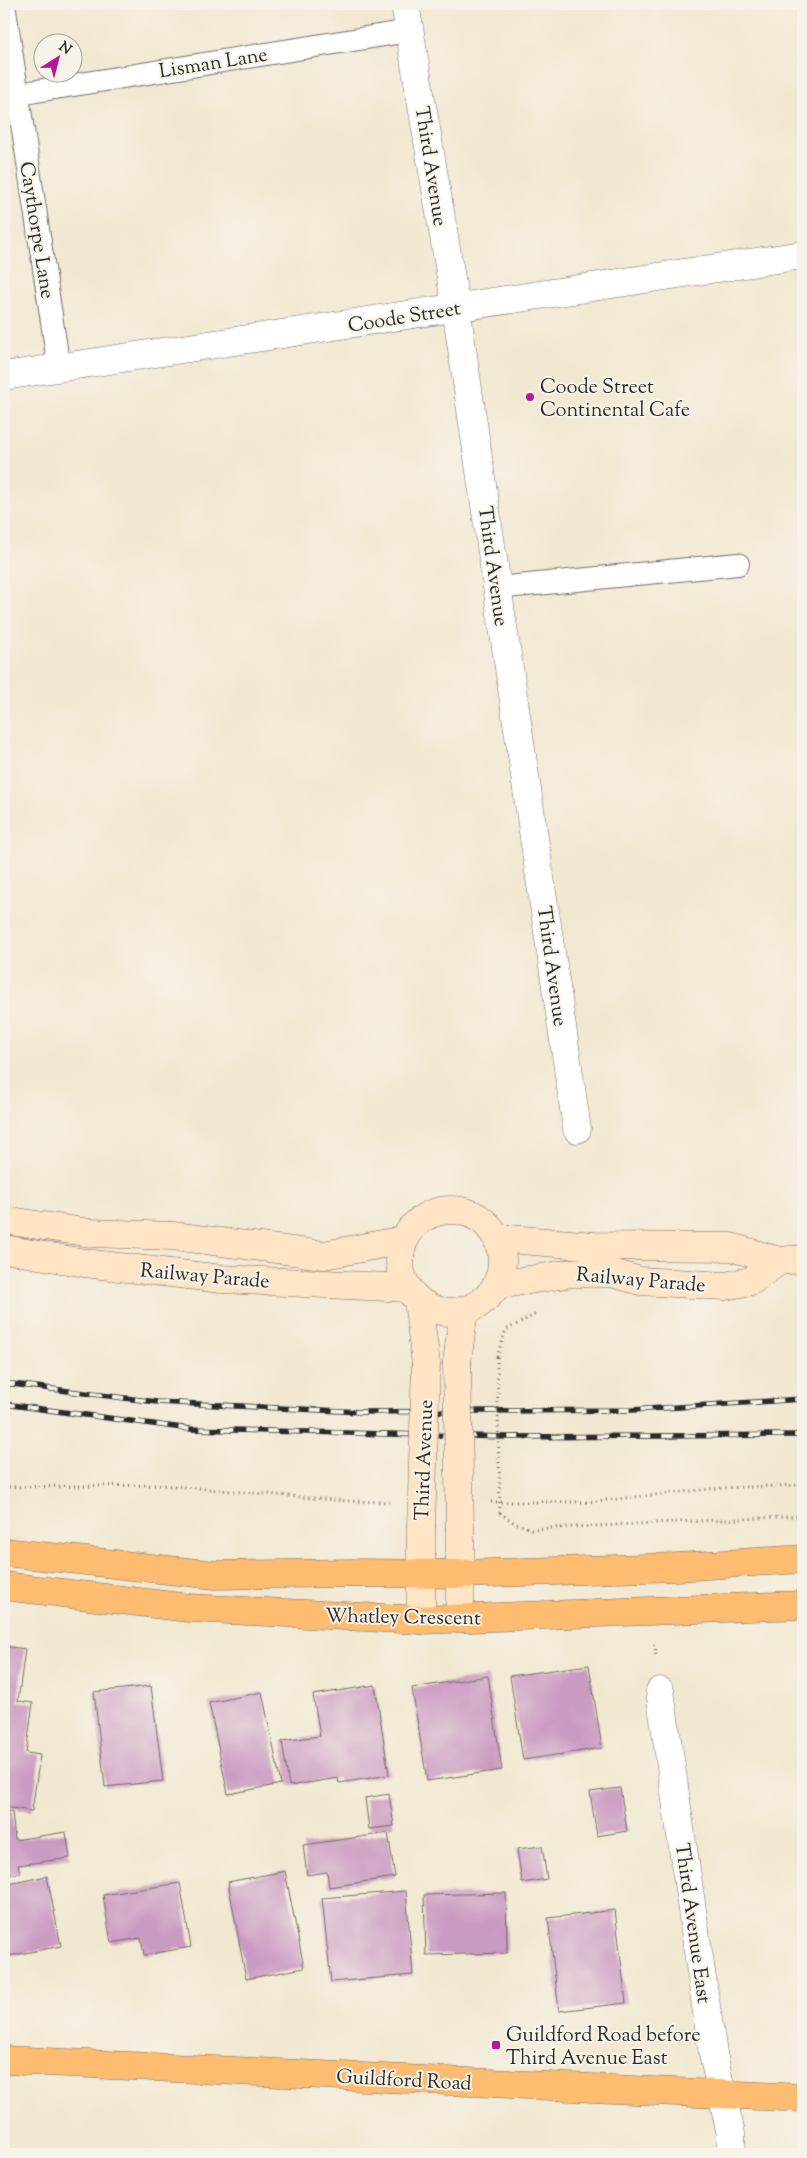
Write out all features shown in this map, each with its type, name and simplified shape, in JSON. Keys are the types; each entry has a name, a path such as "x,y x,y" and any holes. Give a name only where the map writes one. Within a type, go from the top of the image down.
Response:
{"main road":[{"path":"442,1210 458,1210 475,1215 488,1225 498,1238 503,1253 502,1270 498,1285 489,1297 478,1306 464,1312 432,1309 413,1295 401,1273 400,1256 404,1240 413,1226 426,1216 442,1210"},
{"name":"Railway Parade","path":"4,1220 91,1233 173,1236 324,1255 404,1240"},
{"name":"Railway Parade","path":"498,1238 594,1246 731,1247 791,1260"},
{"name":"Railway Parade","path":"4,1249 85,1263 222,1279 413,1295"},
{"name":"Railway Parade","path":"498,1285 572,1273 612,1273 640,1281 725,1286 751,1282 791,1260"},
{"name":"Third Avenue","path":"413,1295 426,1364 420,1574 421,1620"},
{"name":"Third Avenue","path":"460,1618 458,1362 464,1312"},
{"name":"Whatley Crescent","path":"4,1552 215,1575 352,1572 460,1574 677,1567 803,1559"},
{"name":"Whatley Crescent","path":"4,1586 189,1608 421,1620 803,1604"},
{"name":"Guildford Road","path":"4,2060 803,2098"}],"street":[{"name":"Third Avenue","path":"405,4 456,308 577,1129"},
{"name":"Coode Street","path":"4,376 803,254"},
{"name":"Third Avenue East","path":"660,1691 713,2054 731,2134 732,2154"}],"lane":[{"name":"Caythorpe Lane","path":"4,4 59,368"},
{"name":"Lisman Lane","path":"18,94 409,31"},
{"path":"497,588 738,564"}],"path":[{"path":"537,1313 506,1330 497,1356 500,1513 530,1530 803,1516"}],"building":[{"path":"4,1646 25,1649 18,1701 33,1703 26,1753 40,1755 32,1811 4,1807"},
{"path":"589,1665 602,1748 523,1760 510,1676"},
{"path":"488,1676 502,1770 427,1781 412,1688"},
{"path":"375,1685 389,1775 339,1783 338,1778 289,1786 282,1741 320,1736 313,1695"},
{"path":"151,1686 163,1781 105,1787 94,1692"},
{"path":"262,1692 281,1784 228,1794 209,1703"},
{"path":"620,1788 627,1831 597,1836 590,1792"},
{"path":"389,1794 394,1826 369,1829 365,1798"},
{"path":"12,1811 15,1840 66,1832 70,1858 18,1865 20,1873 4,1875 4,1812"},
{"path":"388,1833 395,1877 329,1887 327,1872 307,1875 303,1845"},
{"path":"542,1846 547,1879 522,1883 517,1849"},
{"path":"285,1871 304,1968 246,1979 228,1882"},
{"path":"47,1876 61,1946 4,1957 4,1885"},
{"path":"180,1883 191,1947 144,1955 141,1938 111,1943 103,1895"},
{"path":"406,1891 413,1975 331,1982 322,1898"},
{"path":"506,1893 507,1953 426,1955 424,1895"},
{"path":"615,1910 626,2003 559,2011 548,1918"}],"railway":[{"path":"4,1383 157,1402 362,1412 632,1410 803,1399"},
{"path":"4,1404 190,1429 507,1437 803,1435"}],"place":[{"name":"Coode Street Continental Cafe","path":"530,397"},
{"name":"Guildford Road before Third Avenue East","path":"496,2045"}]}
